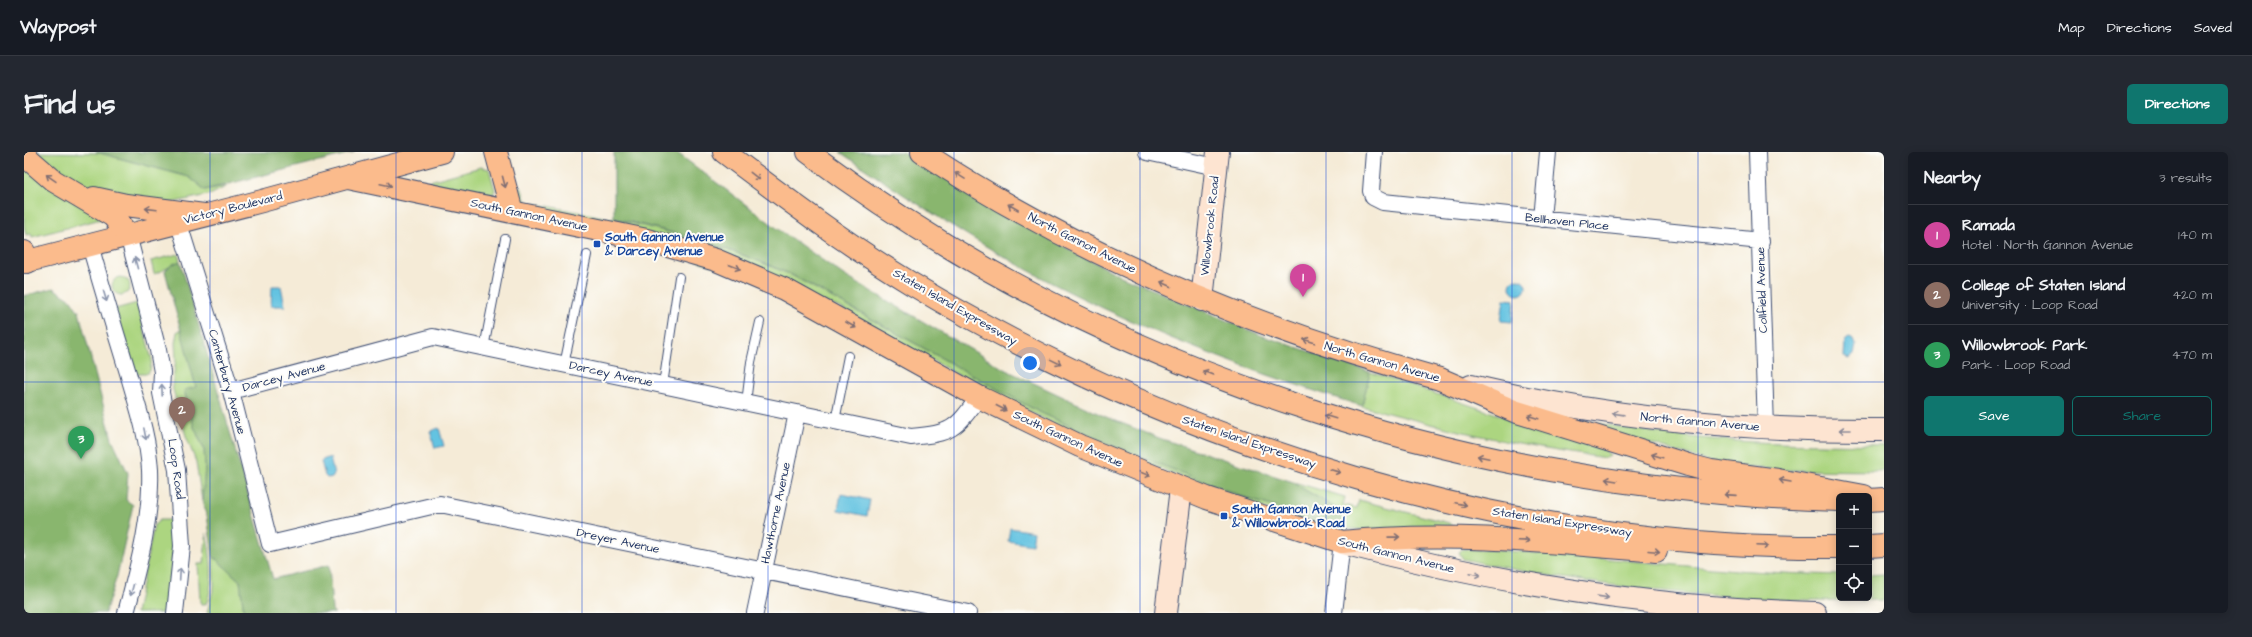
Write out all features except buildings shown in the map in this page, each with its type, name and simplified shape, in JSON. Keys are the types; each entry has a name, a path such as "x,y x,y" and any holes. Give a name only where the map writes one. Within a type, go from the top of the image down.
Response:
{"main road":[{"name":"Victory Boulevard","path":"25,259 90,245 442,152"},
{"path":"496,152 512,212"},
{"name":"Staten Island Expressway","path":"724,152 825,227 914,285 1043,356 1175,416 1313,465 1455,503 1568,525 1724,544 1836,547"},
{"path":"808,152 852,184 945,244 1042,298 1176,360 1314,412 1455,450 1565,473 1650,486 1723,494 1836,500"},
{"name":"North Gannon Avenue","path":"922,152 1006,204 1137,271 1202,300 1299,337 1440,379 1515,396 1596,411 1669,420 1766,428 1884,430"},
{"path":"24,155 54,181 81,195 113,216 128,235"},
{"name":"Willowbrook Road","path":"1202,300 1217,159"},
{"name":"South Gannon Avenue","path":"348,178 654,242 716,260 751,273 817,306 979,397 1067,440 1181,488 1240,510 1342,542 1448,569 1557,590 1675,605 1763,612 1815,613"},
{"path":"81,195 126,205 204,215"},
{"path":"1440,379 1514,411 1688,465 1711,471 1778,480 1874,498"},
{"path":"1166,613 1181,488"},
{"path":"1342,542 1392,537 1508,540 1670,552 1724,544"},
{"path":"1872,546 1884,545"}],"street":[{"path":"1147,152 1217,159"},
{"name":"Bellhaven Place","path":"1374,152 1371,186 1373,197 1383,202 1761,241"},
{"path":"1542,219 1548,152"},
{"name":"Collfield Avenue","path":"1757,152 1766,428"},
{"name":"Canterbury Avenue","path":"178,222 231,390 270,544"},
{"name":"Loop Road","path":"128,235 158,350 162,372 161,393 177,470 182,546 176,613"},
{"path":"90,245 139,407 146,438 150,470 149,503 144,536 126,613"},
{"name":"Darcey Avenue","path":"231,390 433,337 911,437 939,434 954,426 979,397"},
{"name":"Hawthorne Avenue","path":"755,613 797,413"},
{"name":"Dreyer Avenue","path":"270,544 440,504 968,613"},
{"path":"1334,613 1342,542"}],"lane":[{"path":"484,348 505,239"},
{"path":"564,365 587,256"},
{"path":"663,385 679,277"},
{"path":"746,402 760,322"},
{"path":"835,421 848,356"}],"green space":[{"path":"28,152 100,153 189,177 205,190 227,186 212,194 171,203 97,196"},
{"path":"96,152 355,152 205,190 189,177"},
{"path":"614,152 676,152 778,229 845,276 1006,370 1106,417 1159,438 1290,481 1337,509 1343,518 1341,525 1314,519 1252,500 1120,449 1037,411 792,275 726,249 659,229 614,218"},
{"path":"840,152 903,152 1036,232 1121,276 1263,336 1370,372 1362,406 1281,380 1202,351 1086,300 1048,281 968,236"},
{"path":"24,167 105,218 32,237 31,234 26,235 24,226"},
{"path":"481,167 489,169 495,190 492,196 426,182"},
{"path":"521,186 526,202 595,215 661,230 694,239 759,261 791,275 1037,411 1120,449 1252,500 1314,519 1341,524 1337,509 1290,481 1345,497 1343,505 1357,508 1359,500 1449,523 1455,528 1402,533 1341,528 1321,525 1243,502 1067,430 972,383 841,308 523,204 519,198 518,187"},
{"path":"178,254 180,261 154,274 151,261"},
{"path":"180,261 273,579 329,565 332,610 335,613 244,613 240,581 213,556 207,515 202,501 205,468 204,449 194,427 184,390 196,387 165,271 171,265"},
{"path":"117,277 125,277 130,282 128,293 125,295 117,295 112,290 112,282"},
{"path":"53,288 71,300 79,312 112,439 128,473 126,500 133,505 117,576 105,613 24,613 24,296"},
{"path":"137,303 152,360 150,371 146,374 136,374 115,309"},
{"path":"181,329 196,388 184,391 194,427 204,449 205,468 202,501 196,462 186,436 172,386 176,359 175,343 177,332"},
{"path":"1370,372 1605,450 1610,456 1606,458 1575,454 1514,443 1362,406"},
{"path":"1552,415 1656,433 1690,437 1738,441 1884,445 1884,471 1781,470 1721,465"},
{"path":"160,520 169,520 173,523 175,540 166,613 136,613 154,525"},
{"path":"206,533 211,559 211,578 209,596 206,604 202,605 200,602 198,564 204,564"},
{"path":"1463,549 1510,551 1745,571 1836,575 1836,600 1725,596 1619,586 1463,559 1459,552"},
{"path":"213,556 240,581 244,613 207,613 214,586"},
{"path":"1884,574 1884,600 1872,600 1872,575"}],"water":[{"path":"1518,279 1525,284 1526,287 1521,294 1518,295 1511,290 1510,287 1515,280"},
{"path":"272,286 281,286 285,306 271,306"},
{"path":"1504,299 1514,300 1512,322 1501,321"},
{"path":"1849,338 1854,340 1856,345 1854,355 1849,359 1844,357 1845,341"},
{"path":"439,428 444,446 435,448 430,431"},
{"path":"330,458 334,474 333,477 327,478 325,476 321,461"},
{"path":"841,494 870,500 867,516 838,510"},
{"path":"1010,528 1034,532 1032,545 1008,541"}],"place":[{"name":"South Gannon Avenue & Darcey Avenue","path":"597,244"},
{"name":"Ramada","path":"1303,297"},
{"name":"College of Staten Island","path":"182,430"},
{"name":"Willowbrook Park","path":"81,459"},
{"name":"South Gannon Avenue & Willowbrook Road","path":"1224,516"}]}
